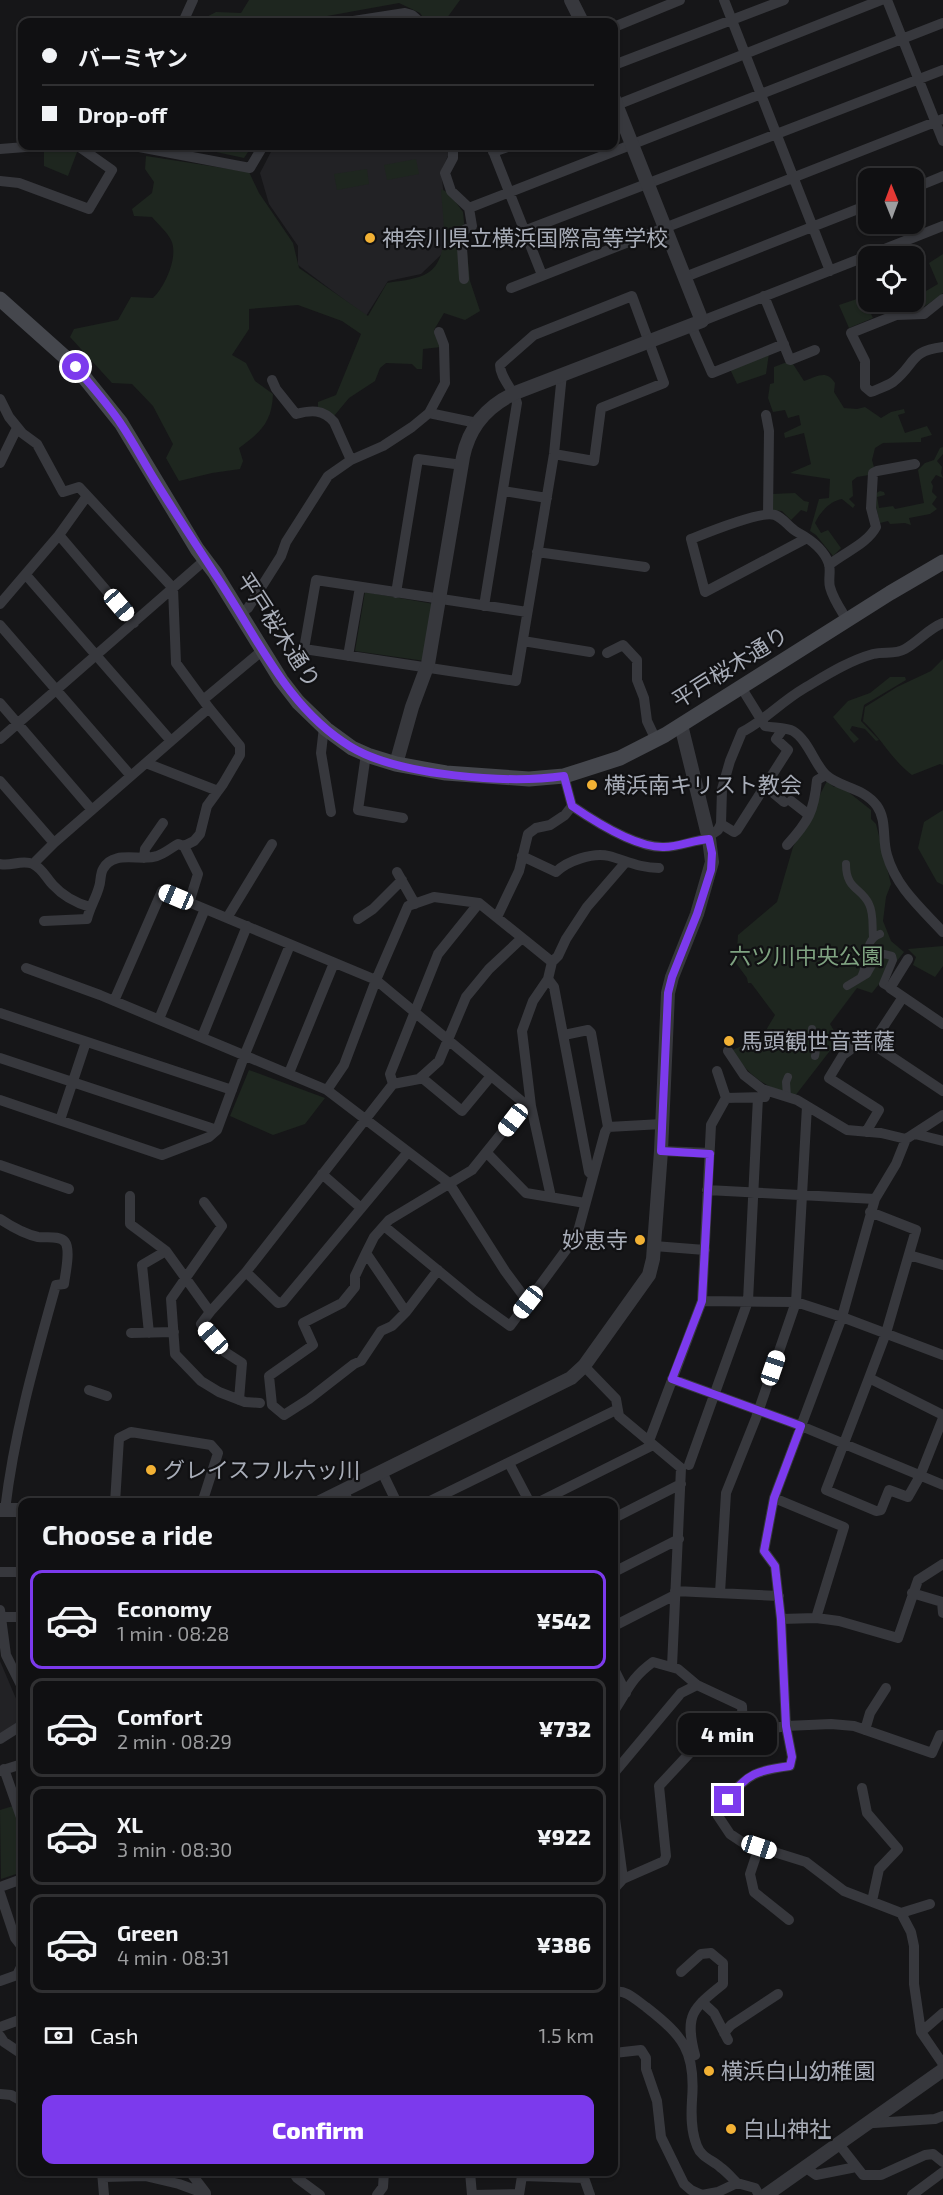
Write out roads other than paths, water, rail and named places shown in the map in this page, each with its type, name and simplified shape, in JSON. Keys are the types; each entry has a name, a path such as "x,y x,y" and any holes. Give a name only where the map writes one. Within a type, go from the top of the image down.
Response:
{"main road":[{"name":"平戸桜木通り","path":"0,299 76,367 121,423 281,680 298,702 324,727 352,748 396,764 481,777 528,780 564,776 620,758 681,725 943,562"}],"street":[{"path":"185,18 193,0"},
{"path":"572,0 580,18"},
{"path":"618,25 680,0"},
{"path":"724,0 830,271"},
{"path":"618,64 784,0"},
{"path":"618,102 881,0"},
{"path":"887,0 918,79 939,121 943,141"},
{"path":"373,18 405,13 415,18"},
{"path":"618,150 943,23"},
{"path":"524,231 943,70"},
{"path":"618,112 685,277 712,373 784,344"},
{"path":"511,288 939,121"},
{"path":"0,148 18,147"},
{"path":"0,181 19,183 88,209 112,170 84,150"},
{"path":"155,150 250,168 261,150"},
{"path":"453,150 453,158 445,173 451,191 469,208 472,226 460,232 464,279"},
{"path":"492,150 542,275"},
{"path":"469,208 617,150"},
{"path":"924,184 943,176"},
{"path":"685,277 858,209"},
{"path":"396,764 412,707 427,668 466,443 477,423 494,405 514,393 943,226"},
{"path":"484,606 517,403 514,393 500,370 500,365 534,335 632,296 664,383 601,408 594,461 554,454"},
{"path":"764,296 790,360 815,350"},
{"path":"943,298 924,314 896,315 851,333 865,361 866,387 871,392 892,383 920,353 943,347"},
{"path":"240,614 248,608 328,476 351,460 383,446 412,428 429,413 445,383 444,345 439,332"},
{"path":"528,612 316,580 304,649 516,681 528,612 537,552 554,454 562,374"},
{"path":"272,380 276,389 296,414 311,410 330,417 351,460"},
{"path":"0,399 17,428 37,444 63,492 79,487 173,588 176,663 240,746 240,755 207,806 200,834 194,841 184,846 178,844 155,857 116,859 109,862 103,868 99,888 87,919 44,921"},
{"path":"429,413 477,423"},
{"path":"766,415 769,431 768,514"},
{"path":"0,463 17,428"},
{"path":"396,593 418,459 462,465"},
{"path":"829,565 870,538 876,526 870,508 873,473 915,464"},
{"path":"503,491 547,498"},
{"path":"0,604 59,535 87,496"},
{"path":"807,538 705,592 691,539 768,514 785,520 791,529 807,538 814,542 829,565 829,586 847,620"},
{"path":"59,535 134,623"},
{"path":"537,552 645,567"},
{"path":"0,739 206,560"},
{"path":"26,575 171,741"},
{"path":"348,656 360,587"},
{"path":"564,776 572,806 638,842 661,848 709,838 721,824 722,789 742,732 761,721 801,690 850,662 876,653 897,653 905,650 931,628 943,623"},
{"path":"0,625 131,776"},
{"path":"523,641 590,652"},
{"path":"607,653 623,645 637,660 637,680 644,698 647,721 656,740"},
{"path":"33,864 171,741 263,650"},
{"path":"741,687 765,726 792,731 805,744 826,775 865,794 877,806 883,819 886,852 893,873 908,895 943,932"},
{"path":"0,703 92,810"},
{"path":"347,1497 382,1472 566,1382 584,1366 649,1275 654,1246 661,1151 668,993 711,870 712,853 681,725"},
{"path":"324,727 321,753 331,812"},
{"path":"721,824 734,832 737,830 766,787 788,750 776,739 783,729"},
{"path":"366,754 358,810 404,818"},
{"path":"146,763 218,791"},
{"path":"787,845 815,804 817,780 826,775"},
{"path":"0,781 54,843"},
{"path":"766,787 809,815"},
{"path":"496,917 519,871 528,834 536,828 550,825 565,815 572,806"},
{"path":"144,858 145,849 163,823"},
{"path":"227,918 272,844"},
{"path":"184,846 198,874 189,903"},
{"path":"522,856 556,872 562,866 595,855 607,855 645,868 659,868"},
{"path":"0,864 5,866 19,862 33,864 44,872 52,885 75,903 90,907"},
{"path":"551,1197 528,1105 522,1031 533,1001 548,979 552,962 558,956 566,939 587,907 626,863"},
{"path":"846,864 849,881 854,889 869,902 877,935 868,945 865,969 860,978"},
{"path":"358,919 373,909 399,876 415,904"},
{"path":"114,1001 162,891 376,980 528,1105"},
{"path":"327,1090 344,1065 376,980 408,906 434,897 479,903 552,962"},
{"path":"393,1084 390,1074 438,954 479,903"},
{"path":"159,1019 205,909"},
{"path":"202,1036 247,926"},
{"path":"239,1400 242,1363 225,1352 201,1324 246,1272 393,1084 421,1077 439,1061 466,997 489,969 522,938"},
{"path":"0,1100 162,1155 208,1137 217,1130 245,1054 290,945"},
{"path":"847,986 871,970 880,955 889,954 892,956 893,965 883,984 943,1024"},
{"path":"890,988 908,959"},
{"path":"289,1073 334,963"},
{"path":"26,968 202,1036 327,1090 449,1183 505,1271 528,1302"},
{"path":"548,979 554,987 592,1175"},
{"path":"872,1044 903,997"},
{"path":"0,1013 232,1090"},
{"path":"812,1029 815,1056"},
{"path":"384,1226 510,1326 576,1235 608,1127 591,1033 588,1030 564,1035"},
{"path":"866,1132 879,1110 829,1078 859,1035 943,1091"},
{"path":"60,1120 86,1042"},
{"path":"728,1051 752,1083 797,1100 847,1130 943,1141"},
{"path":"0,1058 217,1130"},
{"path":"546,1498 651,1443 672,1379 702,1301 711,1125 726,1098 717,1071"},
{"path":"421,1077 462,1111 492,1076"},
{"path":"782,1096 788,1077"},
{"path":"726,1098 782,1096"},
{"path":"672,1667 675,1593 685,1474 748,1301 758,1097"},
{"path":"438,1270 406,1312 392,1326 381,1331 361,1361 284,1415 272,1405 268,1376 313,1345 303,1323 342,1303 356,1287 355,1276 374,1237 388,1220 472,1170 528,1105"},
{"path":"720,1593 726,1493 758,1411 796,1302 807,1106"},
{"path":"930,1904 901,1913 844,1891 806,1862 742,1842 730,1834 718,1816 736,1788 750,1775 767,1769 790,1766 792,1757 786,1726 779,1596 775,1566 764,1551 774,1498 842,1317 875,1199 910,1137 943,1115"},
{"path":"608,1127 662,1124"},
{"path":"661,1151 710,1154"},
{"path":"246,1272 278,1303 283,1302 408,1152"},
{"path":"487,1153 526,1193 585,1203"},
{"path":"0,1165 69,1189"},
{"path":"322,1174 361,1209"},
{"path":"707,1190 875,1199"},
{"path":"130,1196 130,1224 166,1251 210,1312"},
{"path":"204,1202 222,1226 171,1299 175,1354 201,1381 239,1400 261,1403"},
{"path":"869,1378 943,1417 940,1434 908,1497 889,1490 881,1510 876,1511 826,1490 886,1332 916,1230 870,1212"},
{"path":"0,1219 22,1232 38,1237 59,1239 65,1242 68,1250 64,1284 56,1285 28,1381 3,1510"},
{"path":"654,1246 705,1250"},
{"path":"149,1333 142,1264 166,1251"},
{"path":"366,1253 406,1312"},
{"path":"909,1255 943,1265"},
{"path":"702,1301 796,1302 886,1332 943,1355"},
{"path":"131,1333 174,1332"},
{"path":"584,1366 616,1399 616,1410 619,1416 681,1468 685,1474"},
{"path":"672,1379 801,1426 943,1485"},
{"path":"89,1390 107,1396"},
{"path":"436,1498 616,1410"},
{"path":"115,1498 119,1438 131,1432 211,1445 218,1453 204,1498"},
{"path":"509,1463 527,1498"},
{"path":"382,1472 395,1498"},
{"path":"618,1516 685,1474"},
{"path":"774,1498 844,1527 816,1618"},
{"path":"618,1570 679,1539"},
{"path":"781,1619 816,1618 839,1621 898,1638 918,1580 943,1564"},
{"path":"0,1572 18,1572"},
{"path":"618,1624 675,1593 779,1596"},
{"path":"912,1593 942,1602 943,1613"},
{"path":"0,1610 3,1643 18,1679"},
{"path":"1,1617 18,1617"},
{"path":"618,1705 631,1680 652,1662 672,1667 697,1685 742,1706 743,1734"},
{"path":"11,1664 18,1664"},
{"path":"618,1679 626,1693"},
{"path":"618,1768 681,1693 697,1685"},
{"path":"865,1730 870,1713 886,1688"},
{"path":"618,1885 623,1879 664,1861 666,1856 656,1783 701,1741 786,1726 844,1725 932,1753 940,1736 943,1735"},
{"path":"0,1739 18,1728"},
{"path":"18,1765 2,1770 18,1811"},
{"path":"862,1788 867,1813 898,1850 879,1869 872,1901"},
{"path":"618,1841 623,1879"},
{"path":"759,1847 750,1875 754,1892 789,1920"},
{"path":"0,1887 18,1880"},
{"path":"0,1893 18,1942"},
{"path":"901,1913 911,1932 914,1946 914,1984 921,2032 943,2064"},
{"path":"681,1972 701,1954 711,1953 723,1963 723,1984 702,2002 693,2014 689,2025 694,2055 690,2057"},
{"path":"0,1981 16,1975 18,1972"},
{"path":"618,1991 629,1994 678,2034 690,2057 694,2075 692,2131 698,2149 737,2183 755,2188 759,2195"},
{"path":"702,2002 714,2013 726,2036 731,2025 778,1995"},
{"path":"921,2032 943,2013"},
{"path":"0,2027 18,2020"},
{"path":"0,2036 4,2042 18,2051"},
{"path":"618,2053 641,2050 646,2058 646,2069 657,2101 661,2137 684,2184 702,2195 718,2192 737,2183"},
{"path":"766,2195 943,2070"},
{"path":"0,2094 11,2095 18,2099"},
{"path":"869,2121 874,2123 935,2119 943,2116"},
{"path":"838,2143 863,2175 881,2175 925,2155 938,2152 943,2162"},
{"path":"806,2168 816,2175 856,2167"},
{"path":"912,2195 943,2172"},
{"path":"103,2176 104,2195"},
{"path":"145,2176 207,2194"},
{"path":"193,2176 207,2194"},
{"path":"296,2176 320,2195"},
{"path":"377,2195 382,2187 381,2176"},
{"path":"470,2176 472,2195 519,2194 522,2176 584,2178 590,2195"}],"place":[{"name":"神奈川県立横浜国際高等学校","path":"370,238"},
{"name":"横浜南キリスト教会","path":"592,785"},
{"name":"馬頭観世音菩薩","path":"729,1041"},
{"name":"妙恵寺","path":"640,1240"},
{"name":"グレイスフル六ッ川","path":"151,1470"},
{"name":"横浜白山幼稚園","path":"709,2071"},
{"name":"白山神社","path":"731,2129"}],"park label":[{"name":"六ツ川中央公園","path":"806,956"}]}
